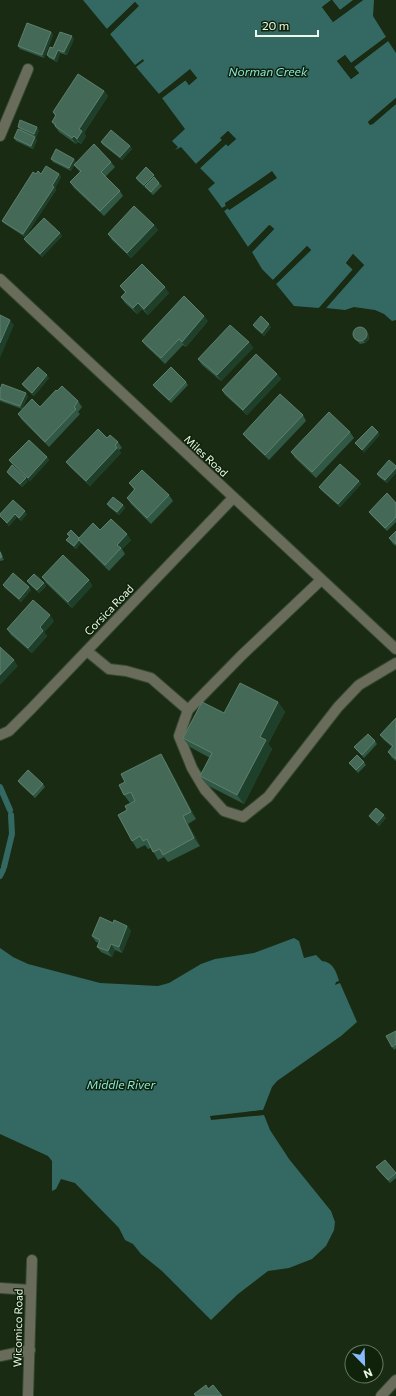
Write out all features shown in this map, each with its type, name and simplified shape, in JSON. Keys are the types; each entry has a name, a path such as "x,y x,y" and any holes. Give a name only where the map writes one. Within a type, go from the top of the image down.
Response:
{"street":[{"path":"0,136 28,70"},
{"name":"Miles Road","path":"0,279 396,649"},
{"name":"Corsica Road","path":"0,735 9,732 233,498"},
{"path":"322,580 242,654 188,710 179,736 192,768 205,790 224,811 243,817 268,798 338,707 359,685 396,663"},
{"path":"87,651 110,669 126,671 151,678 188,710"},
{"name":"Wicomico Road","path":"28,1396 32,1260"},
{"path":"0,1288 31,1290"},
{"path":"0,1356 30,1350"},
{"path":"381,1396 396,1380"}],"water":[{"name":"Norman Creek","path":"83,0 331,0 322,7 333,22 363,0 374,0 373,16 386,37 351,63 345,55 337,61 351,79 359,73 354,67 388,41 396,53 396,98 368,122 370,125 373,124 396,104 396,320 392,321 384,314 375,310 354,307 345,310 326,308 364,265 353,254 346,263 353,269 319,308 294,306 276,284 311,250 307,246 273,280 262,269 252,252 274,229 269,225 248,247 224,211 228,208 229,210 276,178 272,172 225,203 226,206 222,208 208,189 215,183 200,168 226,144 228,146 236,139 228,131 221,138 222,140 196,164 181,147 175,150 178,147 172,141 185,129 162,98 186,80 189,85 197,78 190,70 159,94 136,67 144,61 143,59 135,65 110,34 138,6 135,2 107,29"},
{"path":"332,0 353,0 340,10"},
{"name":"Middle River","path":"294,938 299,941 304,958 316,955 322,961 329,963 334,968 339,981 336,982 335,985 340,983 357,1022 341,1036 277,1081 272,1087 263,1110 247,1112 246,1116 264,1115 270,1130 289,1159 331,1211 335,1222 334,1230 326,1246 312,1259 289,1268 268,1271 238,1294 211,1320 162,1271 141,1254 133,1244 125,1240 119,1228 75,1183 61,1179 56,1189 52,1191 52,1161 48,1156 0,1134 0,948 13,957 28,964 100,983 158,986 169,983 201,964 215,959 254,953"}],"pier":[{"path":"332,0 340,10 355,0 340,12 331,2 325,7 334,19 359,0 363,0 333,22 322,7"},
{"path":"135,2 139,6 110,34 109,32 136,6 108,31 107,29"},
{"path":"386,37 387,39 388,41 354,67 359,73 351,79 337,61 345,55 351,63","holes":["387,39 353,65 356,73 352,76 340,61 344,58 352,65"]},
{"path":"190,69 197,78 189,85 185,80 162,98 161,97 185,78 189,82 194,78 190,72 160,96 159,94"},
{"path":"396,98 396,101 370,123 395,103 396,104 370,125 368,122"},
{"path":"228,131 236,139 228,146 226,144 200,168 199,166 225,143 228,143 233,139 228,134 223,138 224,142 198,165 196,164 222,140 220,138"},
{"path":"272,171 277,178 229,210 228,208 224,211 222,208 226,206 225,204","holes":["272,174 274,177 230,207 228,206 227,204"]},
{"path":"270,225 274,229 252,252 251,250 271,229 270,227 250,248 248,247"},
{"path":"307,246 311,250 276,284 275,283 308,250 307,249 274,281 273,280"},
{"path":"353,254 364,265 326,308 324,308 362,265 353,257 348,262 355,268 355,271 322,308 319,308 353,270 346,263"},
{"path":"263,1110 264,1112 249,1114 264,1113 264,1115 211,1120 210,1116"}],"building":[{"path":"27,23 51,32 42,55 18,46"},
{"path":"60,32 72,36 64,52 58,50 54,59 47,55 50,47 53,48"},
{"path":"78,74 104,91 79,129 82,131 77,139 74,136 72,138 55,126 56,125 52,122 56,115 53,112"},
{"path":"20,120 37,127 34,134 18,127"},
{"path":"18,129 35,137 31,146 14,138"},
{"path":"111,130 130,146 120,157 101,142"},
{"path":"94,144 111,162 101,172 120,191 100,211 70,182 81,171 74,165"},
{"path":"56,149 74,159 69,168 51,159"},
{"path":"46,166 59,174 52,186 54,187 23,234 2,221 33,172 36,174 38,171 41,174"},
{"path":"146,167 154,175 144,185 136,178"},
{"path":"154,177 159,183 151,192 145,186"},
{"path":"134,206 154,225 127,253 108,234"},
{"path":"44,218 60,233 40,254 24,239"},
{"path":"142,264 165,287 144,309 138,303 133,308 121,297 126,292 120,286"},
{"path":"184,296 204,316 182,342 179,339 161,358 142,341"},
{"path":"0,315 10,320 0,343"},
{"path":"261,316 269,324 262,333 253,325"},
{"path":"230,325 249,342 217,375 198,359"},
{"path":"360,327 365,329 367,334 365,339 360,341 355,339 353,334 355,329"},
{"path":"256,354 277,374 243,410 222,390"},
{"path":"38,367 47,375 32,393 22,384"},
{"path":"171,367 186,382 169,400 153,385"},
{"path":"2,384 26,393 20,406 0,399"},
{"path":"62,386 78,401 74,407 76,409 45,442 18,414 32,399 40,407 56,390 57,391"},
{"path":"280,394 303,415 265,455 243,434"},
{"path":"329,412 350,432 312,472 291,452"},
{"path":"372,426 378,432 362,450 355,443"},
{"path":"98,429 107,438 110,435 118,442 115,445 117,448 86,481 66,462"},
{"path":"29,440 47,457 28,478 9,460"},
{"path":"389,460 396,466 396,468 385,480 377,474"},
{"path":"340,464 359,481 338,504 319,487"},
{"path":"12,465 26,478 20,484 7,472"},
{"path":"142,470 169,495 147,518 127,498 135,489 129,483"},
{"path":"387,493 396,503 396,517 385,528 369,512"},
{"path":"113,497 123,505 117,512 107,504"},
{"path":"13,500 25,511 19,518 15,514 7,523 0,516 0,514"},
{"path":"111,519 127,534 117,545 121,548 105,565 78,539 93,523 100,530"},
{"path":"71,530 79,538 74,546 66,540 70,536 67,534"},
{"path":"396,531 396,544 389,538"},
{"path":"63,555 89,580 68,602 42,577"},
{"path":"13,573 29,587 19,599 3,585"},
{"path":"34,574 44,583 37,590 27,581"},
{"path":"33,600 50,615 40,627 43,631 28,648 7,629"},
{"path":"0,647 14,660 0,675"},
{"path":"240,683 278,702 260,737 266,740 237,795 200,776 212,753 183,738 202,702 224,713"},
{"path":"396,718 396,759 388,752 393,746 380,735"},
{"path":"368,734 375,741 362,755 354,747"},
{"path":"161,754 191,812 183,816 194,838 163,855 160,849 153,852 147,839 143,841 140,836 132,841 118,815 127,810 125,806 135,801 131,792 124,795 119,785 125,782 121,774"},
{"path":"357,755 364,762 356,770 349,763"},
{"path":"28,770 43,784 33,795 18,781"},
{"path":"376,808 384,815 377,823 369,816"},
{"path":"100,917 113,923 114,920 127,926 119,947 111,944 108,951 97,947 100,940 92,936"},
{"path":"396,1031 396,1044 392,1047 386,1036"},
{"path":"385,1160 396,1173 388,1180 376,1167"},
{"path":"206,1385 208,1389 213,1385 222,1396 196,1396 194,1394"}],"waterway":[{"path":"0,787 10,810"},
{"path":"4,867 12,834 11,815"},
{"path":"0,876 3,870"}]}
